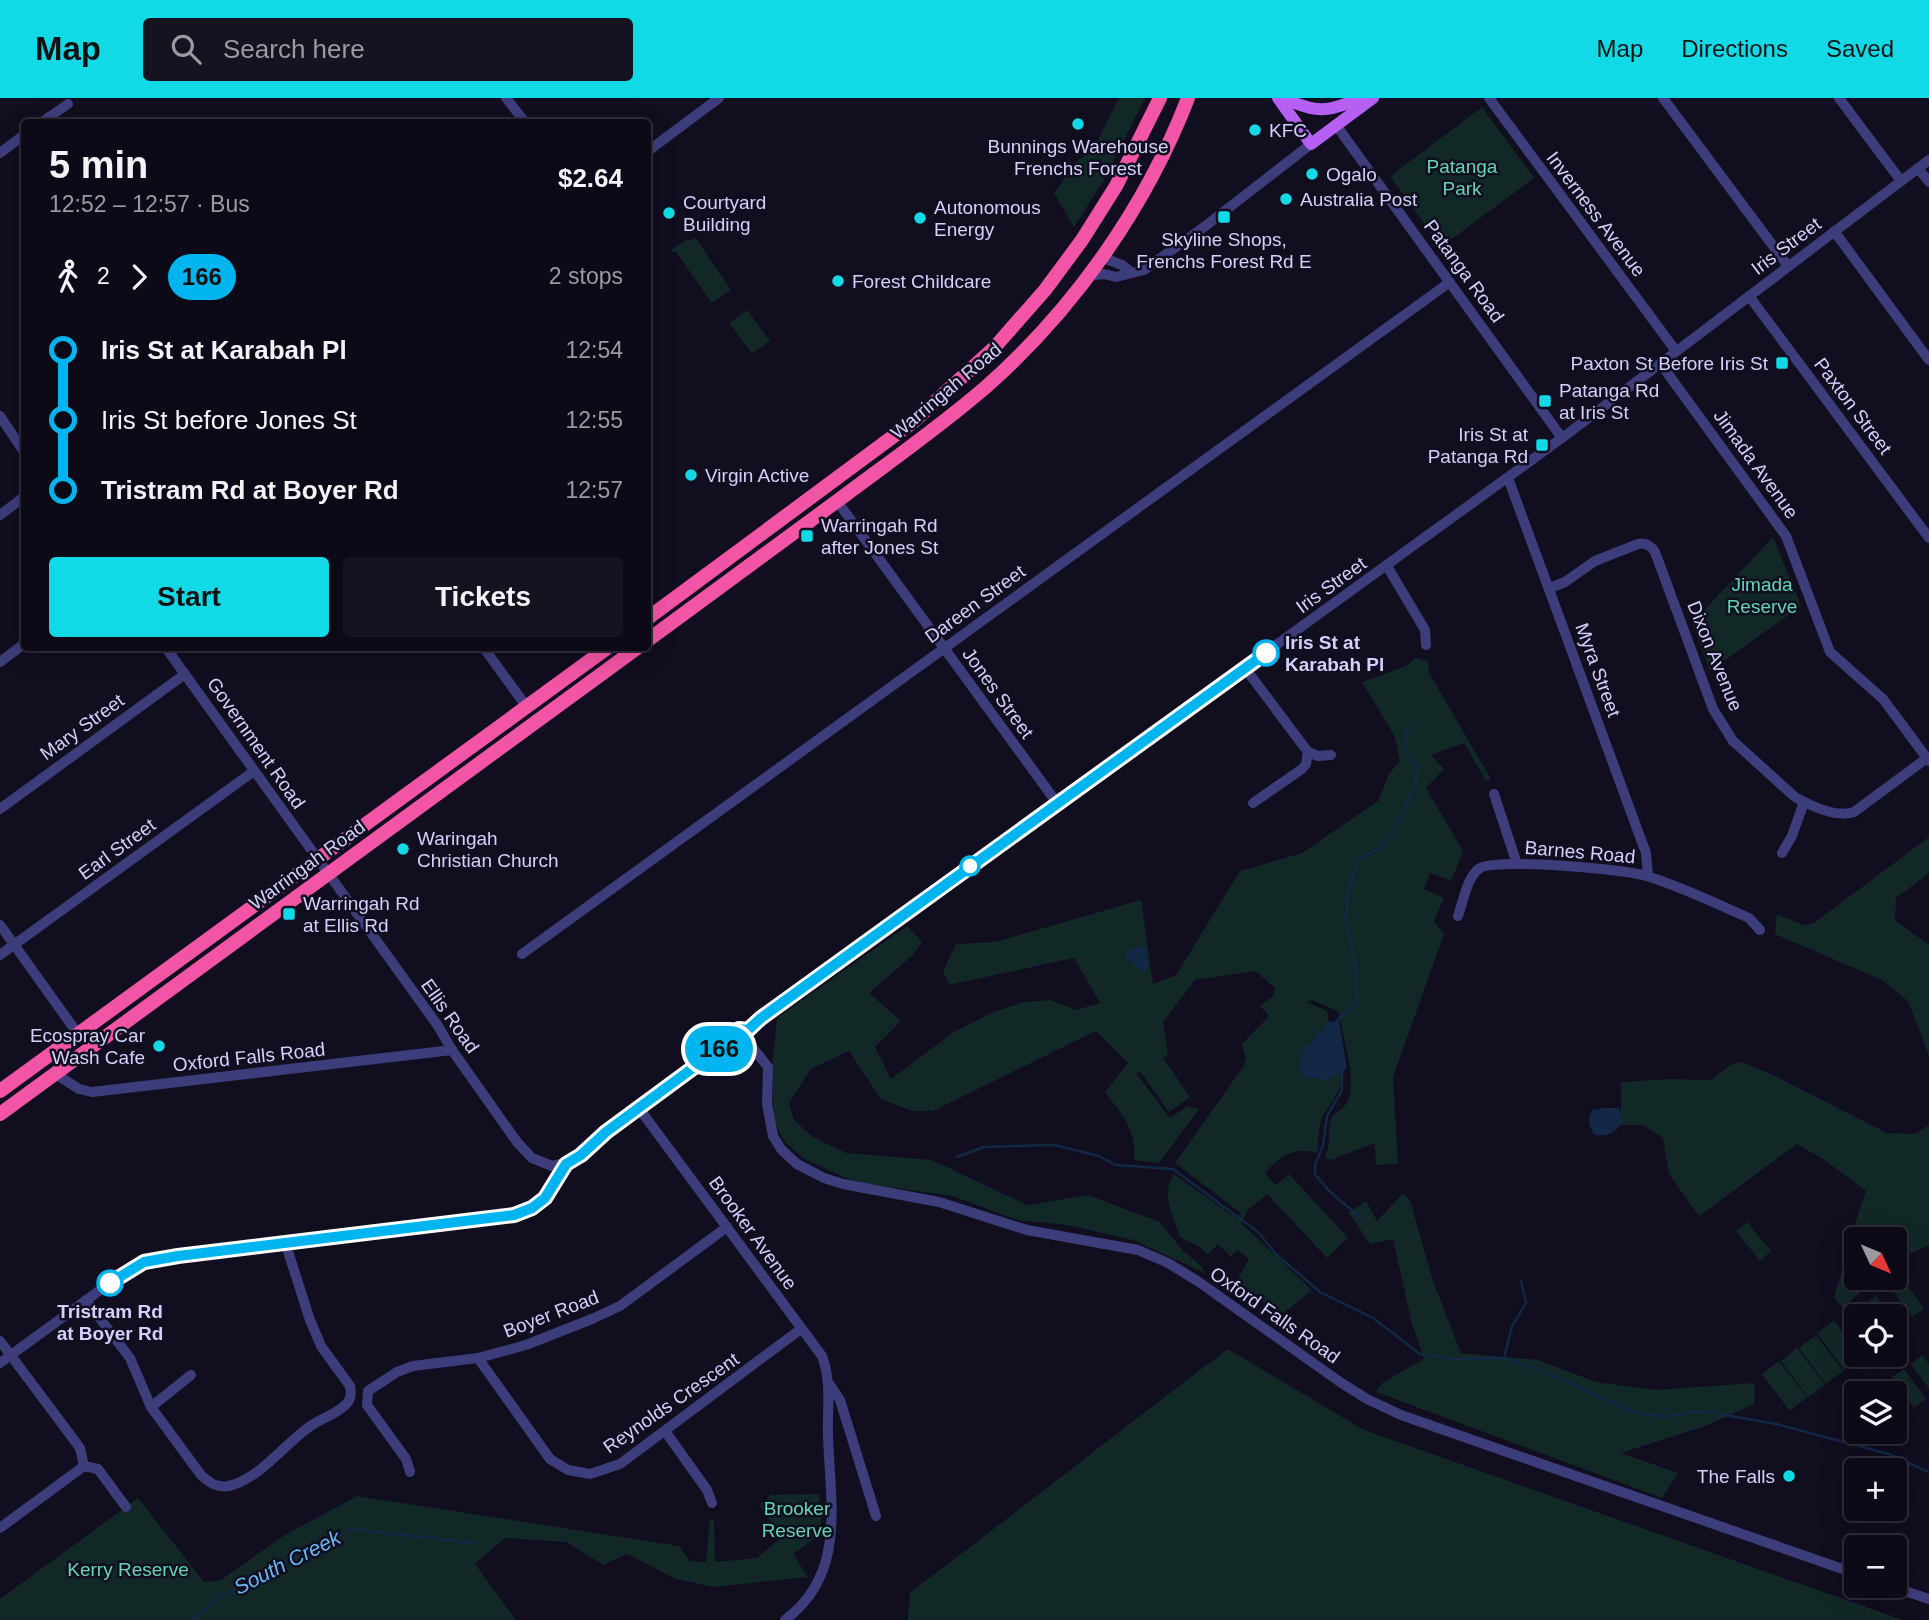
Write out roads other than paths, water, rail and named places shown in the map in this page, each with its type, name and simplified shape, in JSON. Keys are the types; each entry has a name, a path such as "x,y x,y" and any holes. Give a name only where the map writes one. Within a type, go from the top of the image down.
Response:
{"highway":[{"name":"Warringah Road","path":"651,616 914,421 994,348 1045,290 1082,240 1116,186 1160,98"},
{"name":"Warringah Road","path":"651,638 941,424 988,385 1051,320 1101,257 1146,187 1188,98"},
{"name":"Warringah Road","path":"0,1091 603,651"},
{"name":"Warringah Road","path":"0,1114 633,651"}],"main road":[{"path":"1278,98 1311,144 1373,98"},
{"path":"1283,98 1302,107 1320,111 1334,109 1360,98"}],"street":[{"path":"506,98 523,119"},
{"path":"651,148 719,98"},
{"name":"Inverness Avenue","path":"1489,98 1676,351"},
{"path":"1663,98 1788,266"},
{"path":"1839,98 1901,181"},
{"path":"46,119 68,104"},
{"name":"Patanga Road","path":"1336,125 1562,438"},
{"path":"0,153 21,137"},
{"path":"1087,276 1104,274 1116,277 1144,270 1311,144"},
{"name":"Iris Street","path":"748,1030 1508,478 1929,160"},
{"path":"1918,168 1929,182"},
{"path":"1834,232 1929,360"},
{"path":"1101,257 1122,265 1132,273"},
{"name":"Dareen Street","path":"522,954 1450,282"},
{"name":"Paxton Street","path":"1749,296 1929,538"},
{"name":"Jimada Avenue","path":"1660,363 1786,536 1830,652 1883,699 1928,760"},
{"path":"0,416 21,448"},
{"name":"Myra Street","path":"1508,478 1646,852 1648,876"},
{"path":"0,515 21,499"},
{"name":"Jones Street","path":"837,501 1057,803"},
{"name":"Dixon Avenue","path":"1550,588 1565,582 1595,561 1642,543 1651,547 1713,709 1733,741 1778,783 1804,802 1840,814 1854,812 1928,760"},
{"path":"1387,566 1425,630 1426,645"},
{"path":"0,662 21,646"},
{"name":"Government Road","path":"168,651 328,874"},
{"path":"486,651 526,706"},
{"path":"1245,668 1308,752 1318,756 1331,755"},
{"name":"Mary Street","path":"0,808 185,674"},
{"path":"1253,803 1302,769 1306,764 1308,752"},
{"name":"Earl Street","path":"0,955 254,771"},
{"path":"1494,794 1517,864"},
{"path":"1782,853 1792,836 1804,802"},
{"name":"Barnes Road","path":"1458,916 1472,876 1480,868 1496,864 1517,864 1648,876 1749,918 1760,930"},
{"name":"Ellis Road","path":"328,874 438,1026 452,1050 528,1154 536,1161 552,1166 574,1161 638,1107"},
{"path":"0,925 78,1034"},
{"path":"638,1107 736,1039 739,1029 748,1030 751,1036 748,1042 742,1043 736,1039"},
{"name":"Oxford Falls Road","path":"748,1042 768,1067 767,1104 773,1136 785,1154 810,1172 851,1186 939,1202 1049,1236 1116,1244 1139,1250 1168,1263 1199,1282 1340,1382 1367,1399 1401,1415 1844,1569"},
{"name":"Oxford Falls Road","path":"54,1073 79,1089 92,1092 452,1050"},
{"name":"Brooker Avenue","path":"638,1107 822,1356 830,1385 828,1434 833,1522 831,1542 816,1586 806,1603 785,1620"},
{"path":"0,1363 86,1300 144,1262 514,1215 532,1208"},
{"name":"Boyer Road","path":"410,1472 406,1459 367,1405 368,1391 397,1372 413,1366 478,1358 526,1345 620,1306 727,1227"},
{"path":"86,1300 130,1358 150,1407 201,1475 211,1484 220,1487 231,1485 244,1479 309,1427 341,1408 348,1402 351,1394 351,1386 321,1346 285,1242"},
{"name":"Reynolds Crescent","path":"478,1358 550,1459 568,1470 590,1474 620,1464 801,1329"},
{"path":"0,1341 80,1448 84,1466"},
{"path":"150,1407 191,1375"},
{"name":"Brooker Avenue","path":"830,1385 840,1400 876,1516"},
{"path":"665,1431 707,1490 712,1503"},
{"path":"0,1528 84,1466 97,1469 126,1507"},
{"path":"1907,1592 1929,1599"}],"water":[{"path":"1139,946 1146,948 1149,967 1142,972 1126,957 1129,950"},
{"path":"1339,1021 1347,1068 1326,1080 1302,1076 1299,1071 1302,1052 1329,1022"},
{"path":"1619,1108 1623,1121 1618,1129 1611,1133 1595,1135 1589,1123 1590,1114 1592,1110"}],"waterway":[{"path":"1336,1022 1357,1001 1355,961 1345,918 1349,887 1358,860 1380,848 1397,827 1417,780 1417,767 1408,756 1405,746 1408,726"},
{"path":"1342,1067 1342,1090 1327,1116 1315,1174 1329,1191 1362,1219"},
{"path":"957,1157 984,1147 1054,1145 1099,1156 1116,1165 1173,1169 1258,1232 1276,1254 1320,1292 1373,1318 1420,1354 1452,1359 1504,1358 1554,1376 1632,1412 1664,1417 1689,1412 1714,1413 1776,1424 1889,1454 1929,1472"},
{"path":"1504,1358 1512,1326 1526,1303 1521,1281"},
{"name":"South Creek","path":"191,1620 223,1595 352,1529 475,1543"}],"place":[{"name":"Bunnings Warehouse Frenchs Forest","path":"1078,124"},
{"name":"KFC","path":"1255,130"},
{"name":"Ogalo","path":"1312,174"},
{"name":"Australia Post","path":"1286,199"},
{"name":"Courtyard Building","path":"669,213"},
{"name":"Skyline Shops, Frenchs Forest Rd E","path":"1224,217"},
{"name":"Autonomous Energy","path":"920,218"},
{"name":"Forest Childcare","path":"838,281"},
{"name":"Paxton St Before Iris St","path":"1782,363"},
{"name":"Patanga Rd at Iris St","path":"1545,401"},
{"name":"Iris St at Patanga Rd","path":"1542,445"},
{"name":"Virgin Active","path":"691,475"},
{"name":"Warringah Rd after Jones St","path":"807,536"},
{"name":"Iris St at Karabah Pl","path":"1266,653"},
{"name":"Waringah Christian Church","path":"403,849"},
{"name":"Warringah Rd at Ellis Rd","path":"289,914"},
{"name":"Ecospray Car Wash Cafe","path":"159,1046"},
{"name":"Tristram Rd at Boyer Rd","path":"110,1283"},
{"name":"The Falls","path":"1789,1476"}],"park label":[{"name":"Patanga Park","path":"1462,177"},
{"name":"Jimada Reserve","path":"1762,595"},
{"name":"Brooker Reserve","path":"797,1519"},
{"name":"Kerry Reserve","path":"128,1569"}]}
